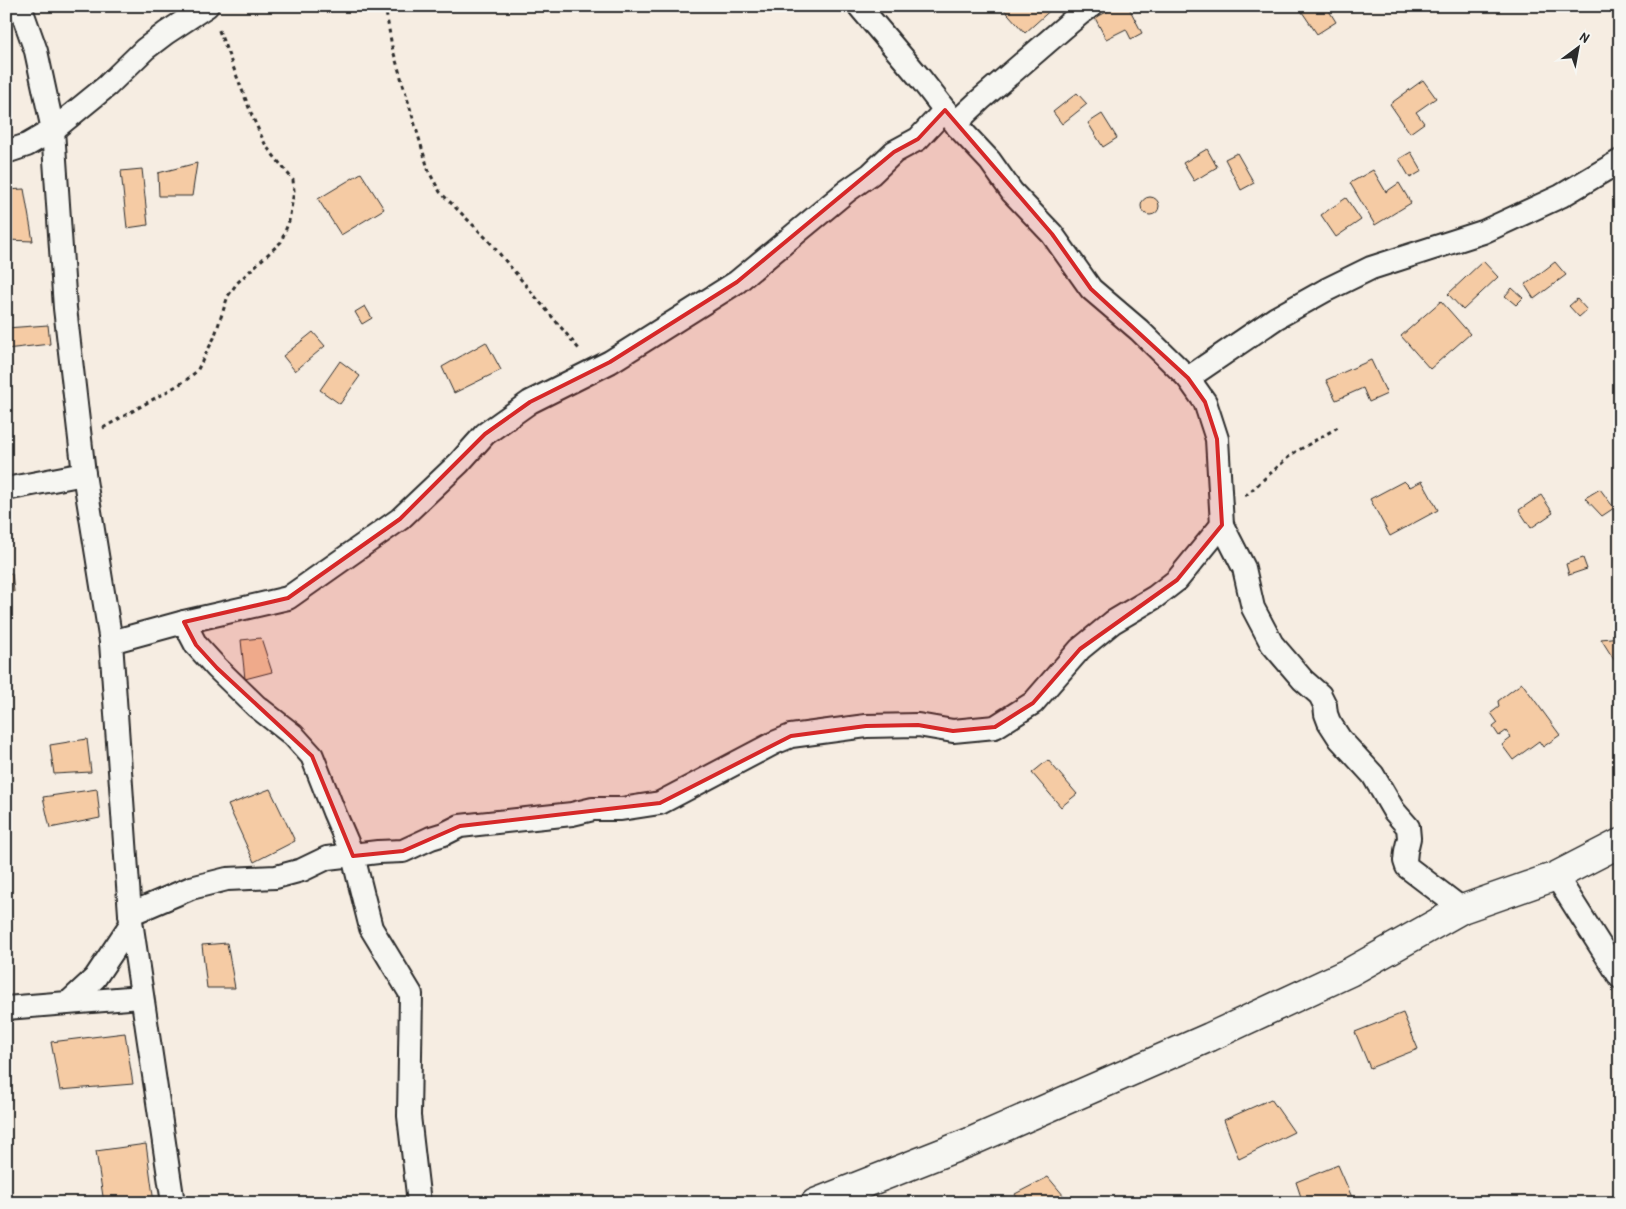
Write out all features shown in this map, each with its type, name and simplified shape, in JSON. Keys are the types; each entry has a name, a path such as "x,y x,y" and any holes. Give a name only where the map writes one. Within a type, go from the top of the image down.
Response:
{"main road":[{"path":"815,1203 970,1142 1218,1033 1350,972 1462,909 1556,876 1620,843"}],"street":[{"path":"20,6 36,51 53,130 65,308 80,441 111,642 130,919 173,1203"},
{"path":"859,6 990,161 1012,192 1052,234 1091,288 1139,330 1188,378 1205,402 1217,439 1222,525 1244,568 1253,608 1272,644 1303,680 1320,695 1325,705 1329,722 1340,739 1373,775 1394,812 1408,827 1409,838 1405,861 1407,867 1462,909"},
{"path":"111,642 184,622 288,598 400,519 459,463 485,434 530,402 610,362 737,282 847,191 871,174 894,152 952,118 964,115 1091,6"},
{"path":"6,152 27,145 53,130 107,86 144,49 166,33 212,15"},
{"path":"1188,378 1276,318 1326,290 1371,268 1483,232 1561,196 1620,161"},
{"path":"6,490 84,474"},
{"path":"69,1002 95,978 130,919 192,888 227,879 276,877 302,870 327,858 378,852 403,852 460,826 572,814 593,809 621,809 660,804 774,743 791,736 866,726 918,725 953,731 995,727 1033,703 1080,649 1113,622 1155,597 1177,580 1222,525"},
{"path":"184,622 196,645 212,662 256,706 293,736 312,756 353,856 371,928 411,994 408,1116 419,1203"},
{"path":"1556,876 1620,978"},
{"path":"6,1008 141,996"}],"path":[{"path":"385,6 392,47 408,102 429,172 440,192 488,240 596,368"},
{"path":"80,441 185,381 197,371 214,338 228,296 237,283 281,242 289,221 294,191 293,180 266,146 212,15"},
{"path":"1222,525 1238,502 1292,454 1340,426"}],"highlighted area":[{"path":"945,110 1052,234 1091,289 1188,378 1205,402 1217,439 1222,525 1177,580 1080,649 1033,703 995,727 953,731 918,725 866,726 791,736 660,803 460,826 403,851 353,856 312,756 217,668 196,645 184,622 288,598 400,519 485,434 530,402 610,362 737,282 894,152 918,139"}],"building":[{"path":"1001,6 1055,6 1025,33"},
{"path":"1118,6 1128,6 1142,33 1131,39 1126,29 1106,39 1095,18"},
{"path":"1298,6 1326,6 1336,22 1317,34"},
{"path":"1423,80 1436,98 1416,112 1424,123 1410,133 1390,104"},
{"path":"1077,93 1087,104 1062,124 1053,112"},
{"path":"1102,114 1117,138 1103,147 1088,123"},
{"path":"1207,149 1217,167 1194,181 1183,163"},
{"path":"1411,152 1422,171 1410,178 1399,159"},
{"path":"1237,153 1254,183 1241,190 1225,159"},
{"path":"197,163 192,196 159,196 158,173"},
{"path":"142,169 148,225 127,228 121,171"},
{"path":"1373,170 1386,192 1399,183 1411,203 1375,225 1350,183"},
{"path":"361,173 384,209 341,235 318,199"},
{"path":"24,189 33,241 6,240 6,190"},
{"path":"1146,197 1154,197 1159,202 1157,213 1146,215 1141,210 1141,202"},
{"path":"1346,198 1361,220 1336,237 1321,215"},
{"path":"1483,261 1498,277 1463,310 1448,294"},
{"path":"1555,262 1566,275 1534,299 1525,285"},
{"path":"1512,288 1523,298 1516,305 1505,296"},
{"path":"1577,299 1587,310 1579,317 1569,306"},
{"path":"1441,301 1470,334 1430,369 1401,336"},
{"path":"365,306 372,318 362,324 355,312"},
{"path":"48,325 50,344 6,349 6,328"},
{"path":"313,332 325,346 295,371 283,356"},
{"path":"486,342 501,370 454,393 442,367"},
{"path":"1371,360 1387,394 1369,402 1363,388 1336,400 1326,380"},
{"path":"340,361 360,376 340,404 320,390"},
{"path":"1404,481 1410,487 1422,481 1438,510 1390,536 1370,499"},
{"path":"1600,489 1614,508 1602,516 1585,498"},
{"path":"1541,495 1553,513 1531,528 1519,510"},
{"path":"1583,558 1587,569 1569,575 1566,564"},
{"path":"12,573 14,592 6,594 6,574"},
{"path":"1620,637 1620,665 1618,666 1601,639"},
{"path":"261,638 272,672 245,679 241,640"},
{"path":"1522,683 1560,735 1543,747 1539,741 1513,760 1502,745 1511,738 1506,731 1499,736 1493,727 1498,723 1491,713 1499,707 1498,701"},
{"path":"87,739 91,772 54,774 50,745"},
{"path":"1048,760 1077,794 1061,807 1032,773"},
{"path":"97,789 100,818 50,828 43,797"},
{"path":"270,789 295,841 254,862 228,805"},
{"path":"227,943 235,988 207,988 202,945"},
{"path":"1403,1013 1418,1049 1370,1068 1355,1032"},
{"path":"125,1033 133,1084 60,1090 51,1042"},
{"path":"1271,1099 1294,1132 1239,1159 1224,1120"},
{"path":"146,1144 154,1203 104,1203 96,1151"},
{"path":"1338,1165 1354,1202 1303,1203 1296,1182"},
{"path":"1048,1177 1069,1202 1020,1203 1015,1194"}]}
